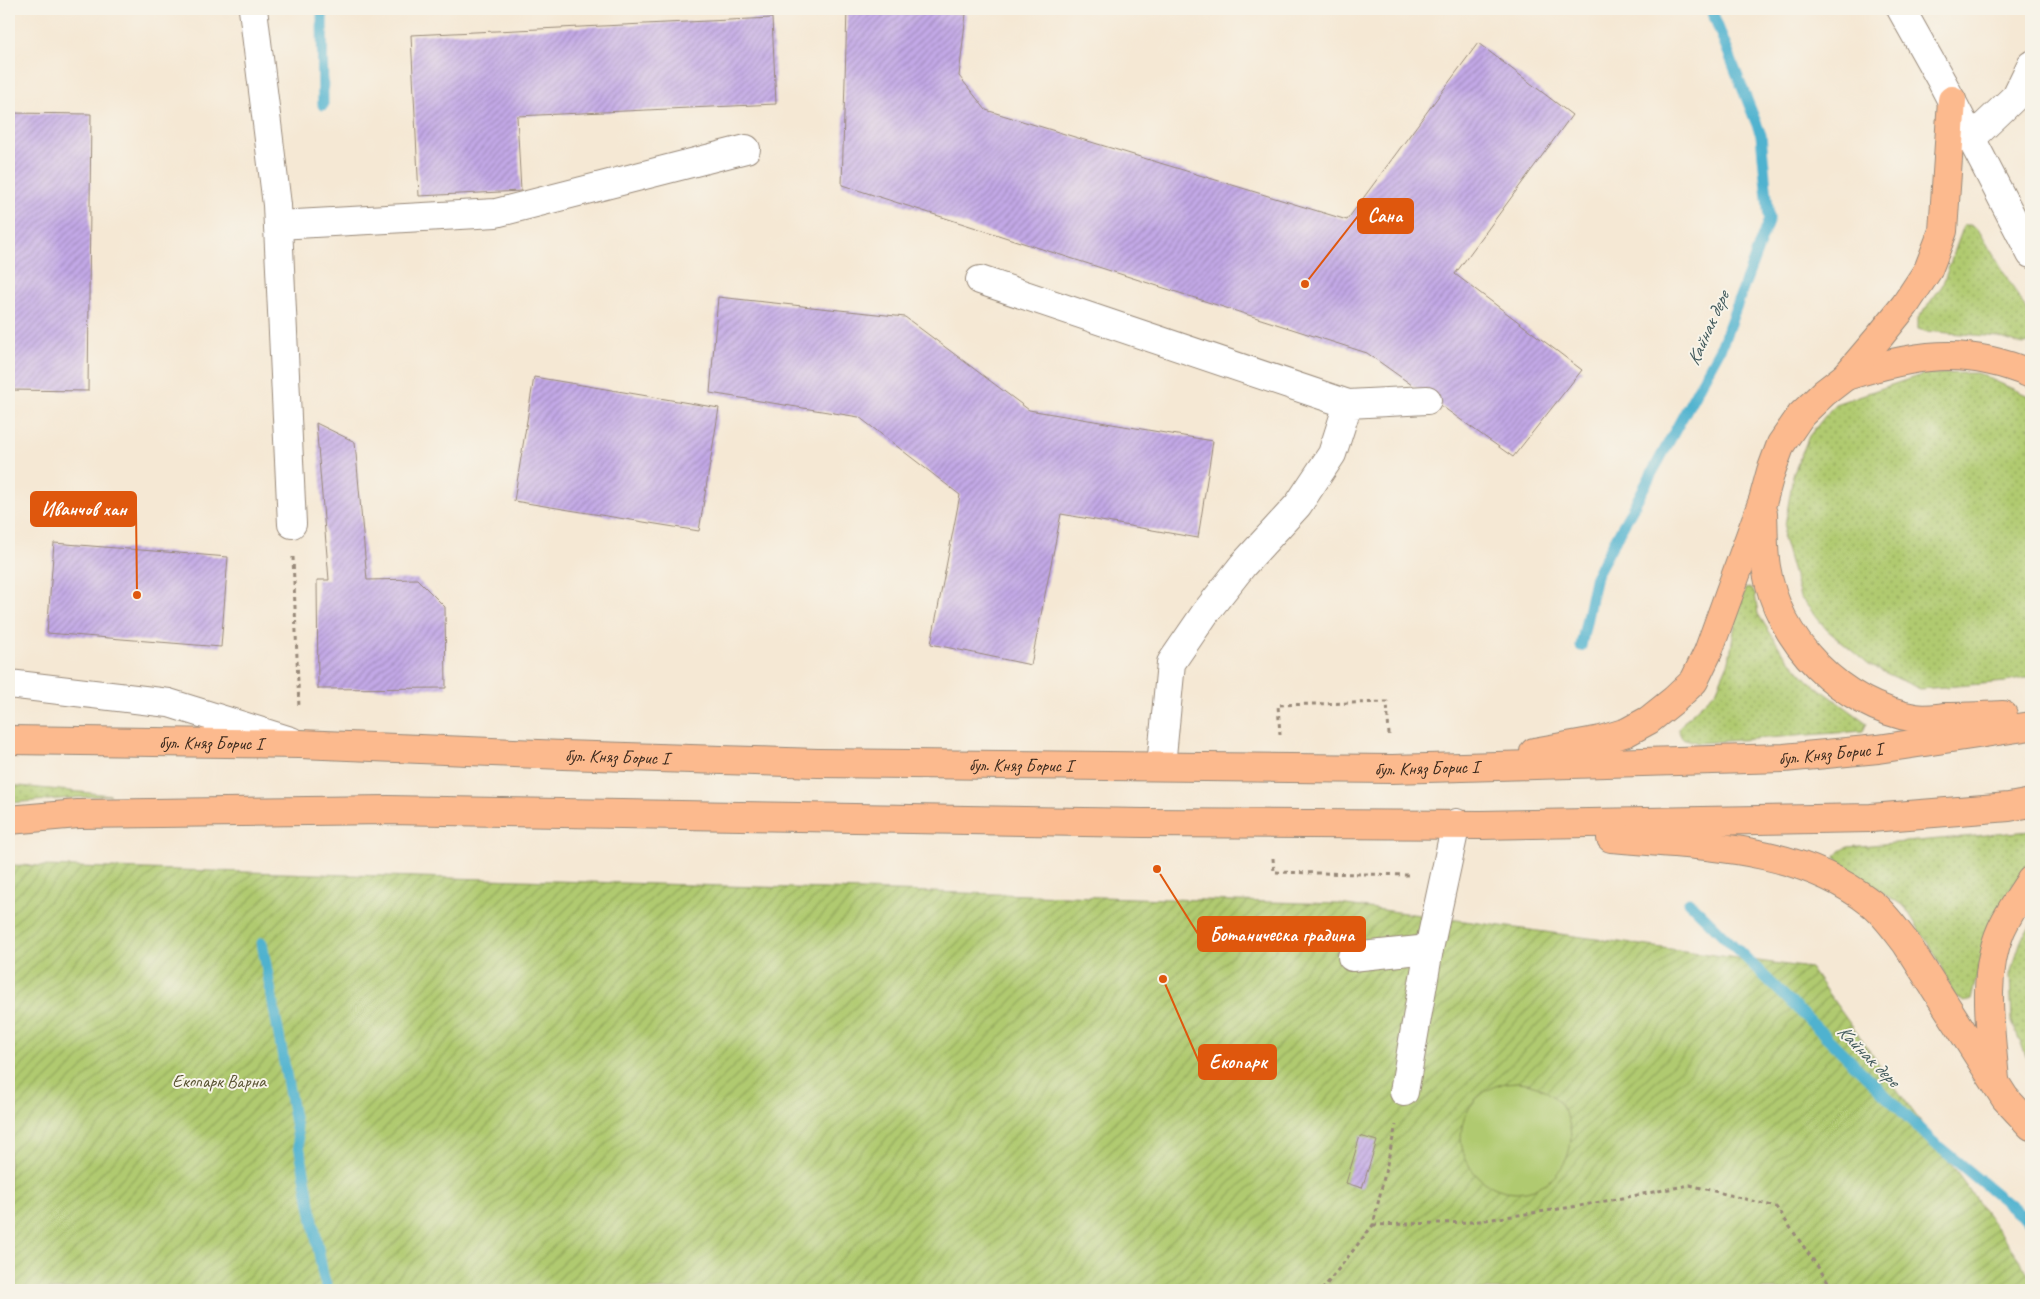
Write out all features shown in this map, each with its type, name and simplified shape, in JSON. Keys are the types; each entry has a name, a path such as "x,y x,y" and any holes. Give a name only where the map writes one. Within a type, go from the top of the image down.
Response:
{"highway":[{"path":"1444,769 1601,740 1627,732 1650,720 1694,681 1708,652 1763,500 1781,444 1801,415 1824,393 1846,376 1905,305 1928,270 1943,231 1952,100"},
{"path":"1846,376 1885,364 1929,356 1970,357 2008,364 2031,374"},
{"path":"1763,500 1766,568 1774,597 1788,628 1808,656 1833,681 1869,703 1892,713 1917,719 2031,714"},
{"name":"бул. Княз Борис I","path":"9,740 300,744 563,755 808,762 1444,769 1784,758 1878,749 2031,726"},
{"path":"9,820 78,814 388,810 1143,823 1468,824 1871,818 2009,807 2031,803"},
{"path":"1468,824 1742,851 1798,864 1824,874 1848,887 1872,904 1890,922 1906,943 1995,1084 2005,1098 2031,1126"},
{"path":"1995,1084 1990,1010 1990,980 1993,956 2005,923 2014,905 2031,880"}],"street":[{"path":"253,9 278,225 292,524"},
{"path":"1901,9 1952,100 2031,254"},
{"path":"1972,138 2024,92 2031,65"},
{"path":"278,225 496,213 746,149"},
{"path":"980,280 1348,404 1427,400"},
{"path":"1161,766 1171,663 1206,612 1243,565 1298,505 1332,454 1348,404"},
{"path":"9,684 169,703 300,744"},
{"path":"1404,1092 1429,949 1468,824"},
{"path":"1352,957 1429,949"}],"path":[{"path":"292,524 300,744"},
{"path":"1278,705 1387,702"},
{"path":"1274,872 1409,875"},
{"path":"1322,1290 1373,1225 1404,1092"},
{"path":"1373,1225 1472,1222 1579,1206 1690,1185 1776,1207 1834,1290"}],"green space":[{"path":"1964,225 1970,225 1978,229 2031,318 2031,342 2023,345 1998,337 1918,329 1918,318 1942,286"},
{"path":"1977,373 2031,397 2031,677 2006,682 1920,689 1869,665 1827,630 1800,597 1783,538 1793,475 1809,436 1835,404 1924,374"},
{"path":"1751,588 1755,594 1758,614 1781,650 1809,681 1867,723 1863,731 1699,743 1682,738 1678,730 1686,719 1716,691 1729,661 1736,618 1745,589"},
{"path":"9,785 111,795 9,803"},
{"path":"2031,831 2031,861 2012,886 1979,966 1971,1000 1964,1002 1954,995 1937,958 1905,907 1840,865 1836,857 1840,851 1848,847"},
{"name":"Екопарк Варна","path":"9,865 1339,904 1810,968 2031,1276 2031,1290 9,1290"},
{"path":"2031,926 2031,1068 2012,1022 2010,974 2022,937"},
{"path":"1516,1082 1537,1086 1555,1098 1567,1116 1571,1137 1567,1158 1555,1176 1537,1188 1516,1192 1495,1188 1477,1176 1465,1158 1461,1137 1465,1116 1477,1098 1495,1086"}],"building":[{"path":"847,9 966,14 959,76 986,110 1347,220 1478,43 1572,115 1455,274 1582,370 1513,457 1367,353 842,185"},
{"path":"772,18 776,104 517,116 521,191 419,196 411,35"},
{"path":"9,113 91,114 88,391 9,390"},
{"path":"718,297 905,317 1029,410 1213,441 1198,538 1061,514 1031,665 931,644 960,495 859,417 710,393"},
{"path":"534,377 719,408 699,531 514,501"},
{"path":"316,423 355,442 367,580 417,579 445,607 446,688 318,689 317,580 329,580"},
{"path":"54,543 228,557 221,647 47,633"},
{"path":"1360,1136 1377,1141 1362,1188 1346,1183"}],"waterway":[{"path":"322,9 323,105"},
{"name":"Кайнак дере","path":"1581,646 1596,575 1722,345 1769,219 1761,135 1711,9"},
{"name":"Кайнак дере","path":"1689,902 1932,1141 2031,1223"},
{"path":"262,943 323,1275 328,1290"}],"place":[{"name":"Сана","path":"1305,284"},
{"name":"Иванчов хан","path":"137,595"},
{"name":"Ботаническа градина","path":"1157,869"},
{"name":"Екопарк","path":"1163,979"}]}
